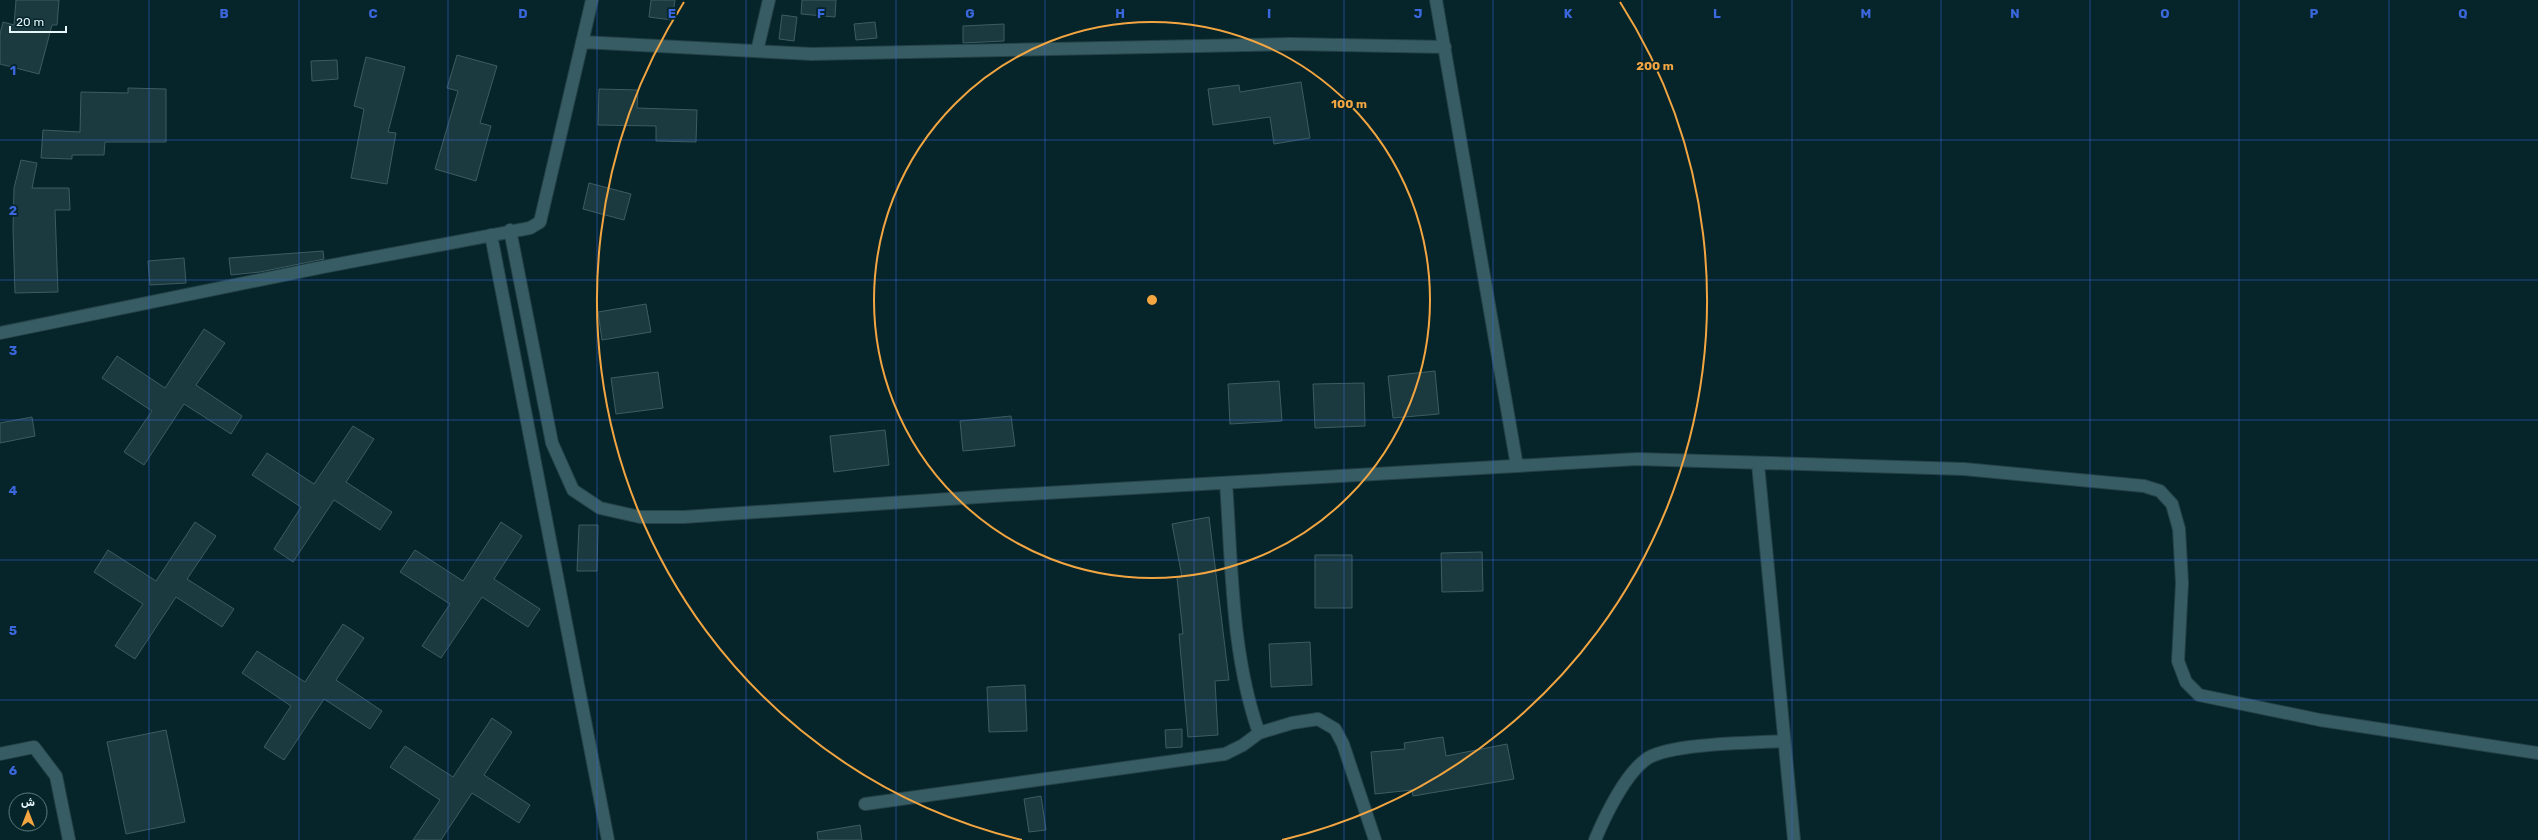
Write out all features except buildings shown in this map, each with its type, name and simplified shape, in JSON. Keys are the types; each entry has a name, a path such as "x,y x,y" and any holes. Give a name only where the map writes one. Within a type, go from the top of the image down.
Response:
{"street":[{"path":"0,333 510,230 530,228 540,222 592,0"},
{"path":"756,51 769,0"},
{"path":"1436,0 1517,466"},
{"path":"582,42 812,54 1290,44 1445,47"},
{"path":"510,230 552,443 573,490 600,508 640,517 684,518 1226,483 1637,459 1758,464 1964,469 2144,486 2160,491 2172,504 2179,529 2182,583 2178,661 2186,682 2199,695 2320,720 2538,753"},
{"path":"491,234 608,840"},
{"path":"1758,464 1794,840"},
{"path":"1226,483 1241,663 1247,699 1259,733"},
{"path":"865,804 1224,754 1243,745 1259,733 1292,723 1318,720 1335,729 1343,744 1375,840"},
{"path":"1595,840 1614,801 1632,775 1647,759 1668,750 1784,741"},
{"path":"0,754 34,747 56,776 69,840"}]}
